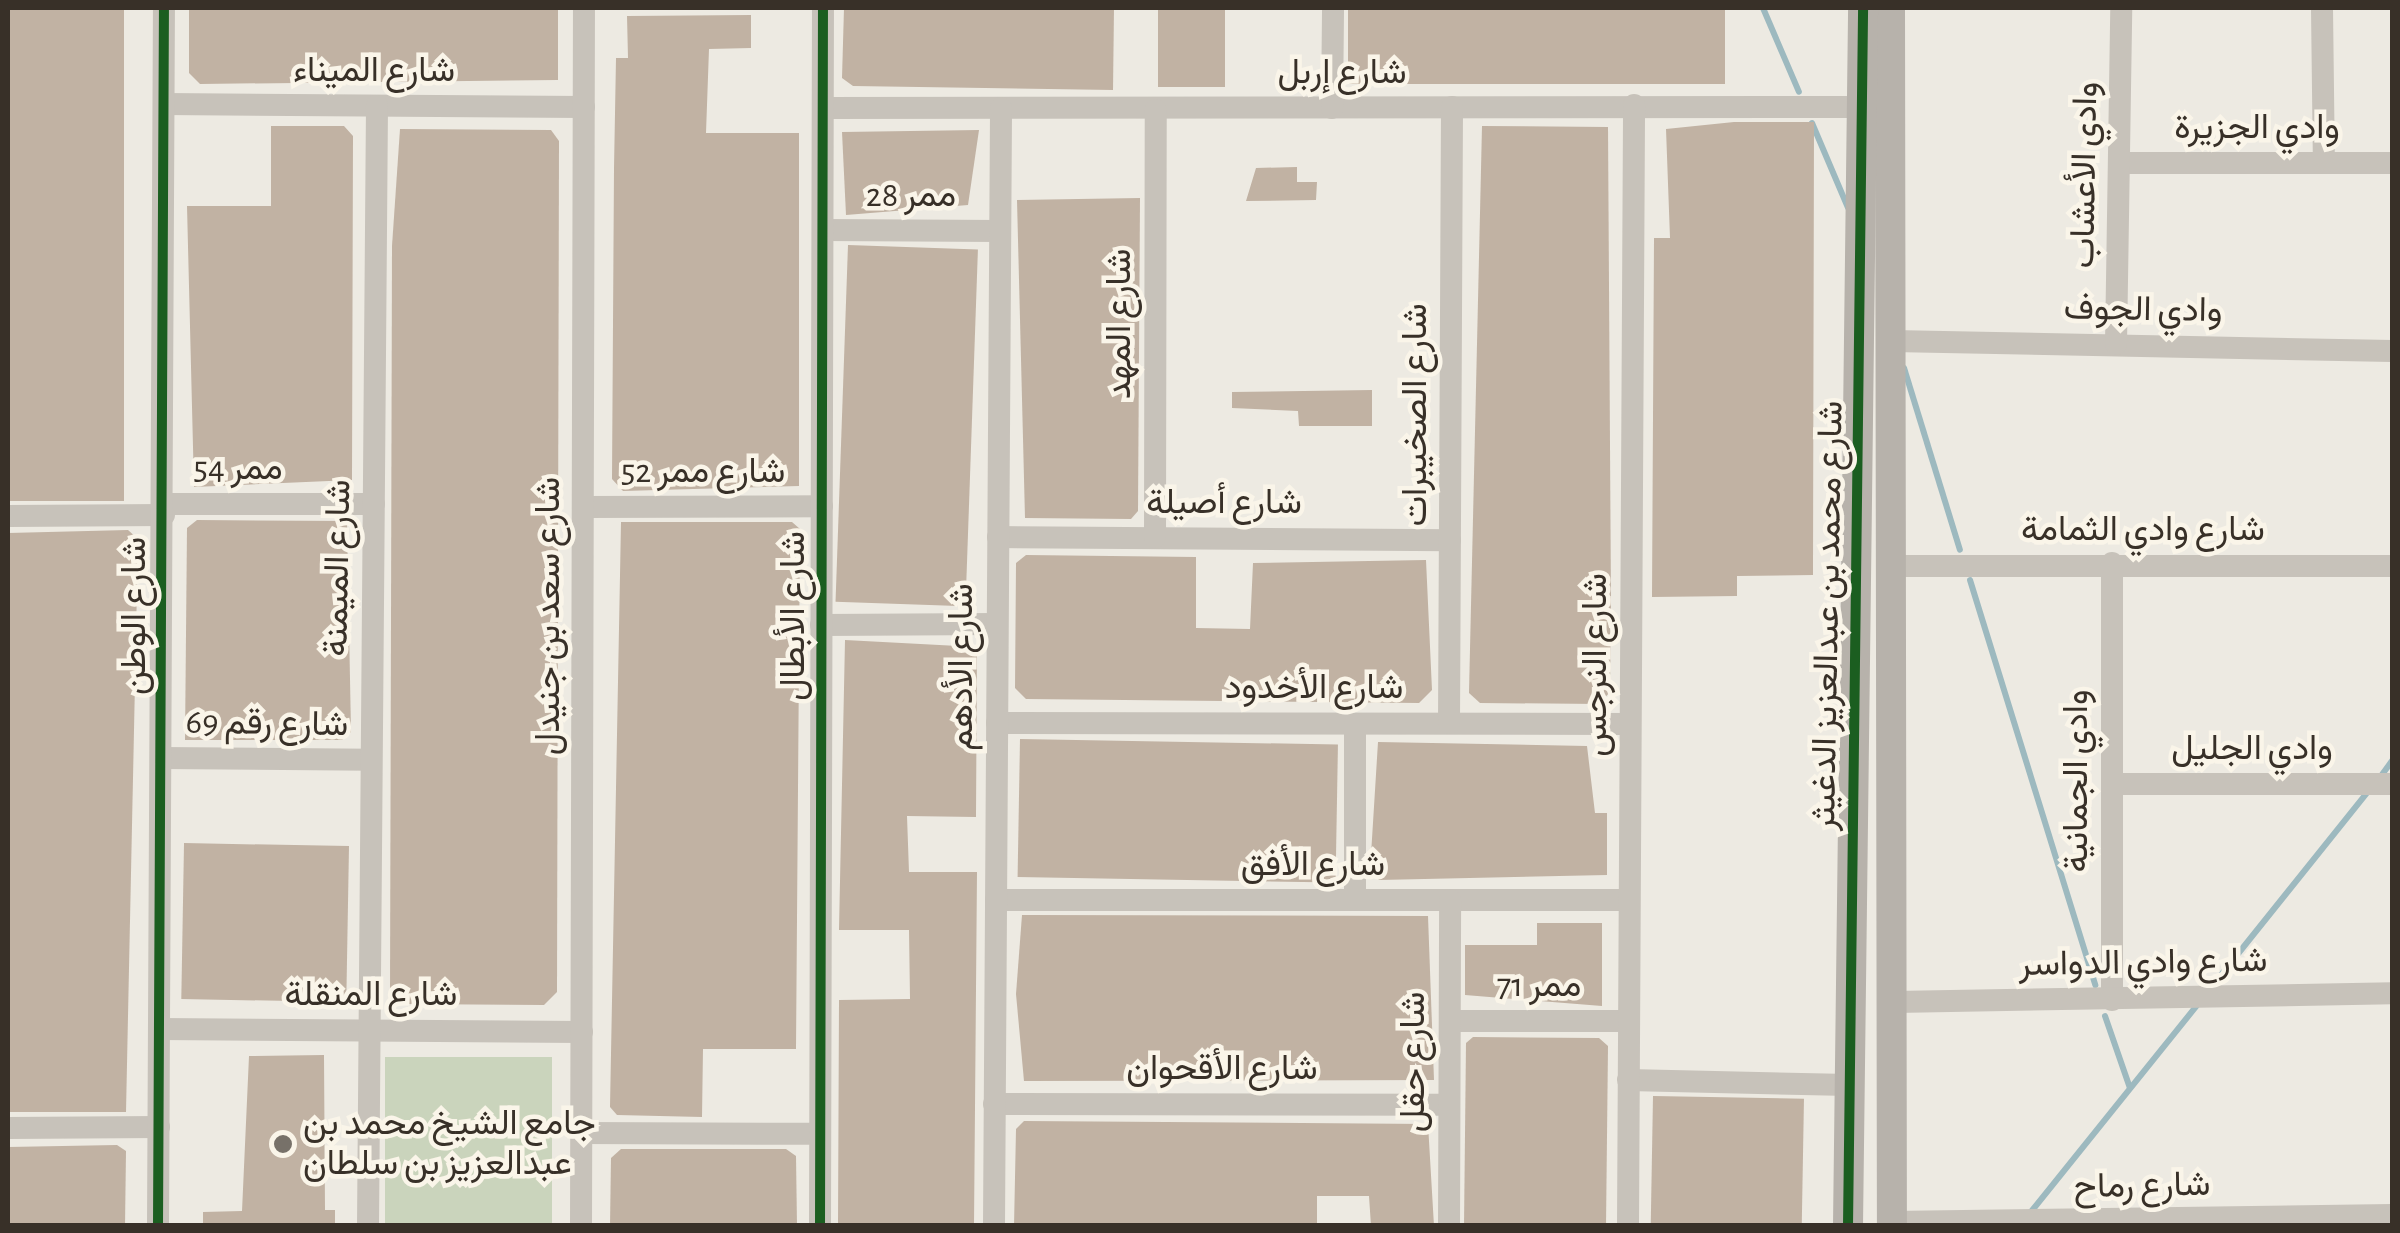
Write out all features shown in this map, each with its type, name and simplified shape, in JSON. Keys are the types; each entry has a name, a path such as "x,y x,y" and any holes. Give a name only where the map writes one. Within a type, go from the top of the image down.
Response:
{"street":[{"name":"شارع الوطن","path":"158,1226 164,8"},
{"name":"شارع سعد بن جنيدل","path":"581,1226 586,507 584,8"},
{"name":"شارع الأبطال","path":"820,1226 823,8"},
{"path":"1332,108 1333,8"},
{"name":"شارع محمد بن عبدالعزيز الدغيثر","path":"1848,1226 1863,8"},
{"name":"شارع محمد بن عبدالعزيز الدغيثر","path":"1890,8 1895,1002 1892,1224"},
{"name":"وادي الأعشاب","path":"2116,344 2122,163 2121,8"},
{"path":"2322,8 2324,163"},
{"name":"شارع الميناء","path":"164,104 584,107"},
{"name":"شارع النرجس","path":"1628,1226 1634,105"},
{"name":"شارع الميمنة","path":"368,1226 377,106"},
{"name":"شارع الصخيبرات","path":"1449,723 1452,107"},
{"name":"شارع إربل","path":"823,108 1862,107"},
{"name":"شارع الأدهم","path":"994,1226 1001,108"},
{"name":"شارع المهد","path":"1155,537 1156,110"},
{"name":"وادي الجزيرة","path":"2122,163 2392,163"},
{"name":"ممر 28","path":"822,230 1000,231"},
{"name":"وادي الجوف","path":"1892,342 2392,350"},
{"name":"ممر 54","path":"8,516 374,504"},
{"name":"شارع ممر 52","path":"586,507 822,506"},
{"name":"شارع أصيلة","path":"998,536 1450,540"},
{"name":"وادي الجمانية","path":"2112,563 2112,1000"},
{"name":"شارع وادي الثمامة","path":"1894,566 2392,566"},
{"path":"821,624 997,624"},
{"name":"شارع الأخدود","path":"997,723 1630,724"},
{"path":"1355,724 1355,900"},
{"name":"شارع رقم 69","path":"162,758 371,760"},
{"name":"وادي الجليل","path":"2112,784 2392,784"},
{"path":"1853,809 1894,809"},
{"name":"شارع الأفق","path":"996,900 1630,900"},
{"name":"شارع حقل","path":"1449,1226 1450,900"},
{"name":"شارع وادي الدواسر","path":"1895,1002 2392,993"},
{"name":"ممر 71","path":"1450,1021 1629,1020"},
{"name":"شارع المنقلة","path":"160,1029 582,1032"},
{"path":"1628,1080 1849,1086"},
{"name":"شارع الأقحوان","path":"994,1104 1449,1105"},
{"path":"8,1128 159,1127"},
{"path":"581,1133 820,1134"},
{"name":"شارع رماح","path":"1892,1224 2118,1224 2392,1216"}],"green space":[{"path":"385,1057 552,1057 552,1225 385,1225"}],"building":[{"path":"8,8 124,8 124,501 8,501"},
{"path":"189,8 558,8 558,80 200,84 189,73"},
{"path":"844,8 1114,8 1113,90 853,86 842,78"},
{"path":"1158,8 1225,8 1225,87 1158,87"},
{"path":"1348,8 1725,8 1725,84 1348,84"},
{"path":"751,15 751,48 709,49 706,133 799,133 799,486 623,491 612,479 614,168 616,58 628,58 627,16"},
{"path":"1734,122 1814,122 1813,575 1737,576 1737,596 1652,597 1654,238 1670,238 1666,129"},
{"path":"271,126 344,126 353,136 352,480 194,487 187,206 271,206"},
{"path":"1482,126 1608,127 1610,692 1599,704 1480,703 1469,693"},
{"path":"400,129 551,130 559,141 557,992 544,1005 398,1004 390,995 392,246"},
{"path":"979,130 968,205 846,215 842,132"},
{"path":"1297,167 1297,182 1317,182 1316,200 1246,201 1256,168"},
{"path":"1140,198 1138,511 1131,519 1025,518 1017,200"},
{"path":"848,245 978,250 965,606 836,602"},
{"path":"1372,390 1372,426 1299,426 1298,411 1232,408 1232,392"},
{"path":"197,520 347,521 351,732 342,740 185,740 187,528"},
{"path":"621,522 792,522 800,529 796,1049 703,1049 702,1117 617,1115 610,1107"},
{"path":"128,530 138,539 126,1112 8,1112 8,533"},
{"path":"1026,555 1196,557 1196,628 1250,629 1253,563 1426,560 1432,690 1419,703 1026,699 1015,688 1016,563"},
{"path":"845,640 977,647 976,817 907,816 909,872 977,872 974,1226 838,1226 839,1000 910,999 909,930 839,930"},
{"path":"1020,739 1338,745 1336,883 1018,877"},
{"path":"1378,742 1587,746 1595,813 1607,813 1607,875 1379,880 1370,871"},
{"path":"184,843 349,846 346,1002 181,999"},
{"path":"1022,915 1428,916 1434,1080 1024,1081 1016,994"},
{"path":"1537,923 1602,923 1602,1006 1465,995 1465,945 1537,945"},
{"path":"1473,1037 1599,1038 1608,1046 1606,1226 1464,1226 1466,1043"},
{"name":"جامع الشيخ محمد بن عبدالعزيز بن سلطان","path":"324,1055 325,1210 335,1210 335,1226 203,1226 203,1212 242,1211 249,1056"},
{"path":"1653,1096 1804,1099 1802,1226 1651,1226"},
{"path":"1024,1121 1428,1124 1434,1226 1371,1226 1369,1196 1317,1196 1317,1226 1014,1226 1016,1129"},
{"path":"117,1145 126,1151 125,1226 8,1226 8,1147"},
{"path":"621,1149 786,1149 796,1156 797,1226 610,1226 611,1158"}],"waterway":[{"path":"1763,8 1799,92"},
{"path":"1812,123 1848,208"},
{"path":"1904,368 1960,550"},
{"path":"1970,580 2095,985"},
{"path":"2381,776 2392,761"},
{"path":"2209,990 2370,789"},
{"path":"2030,1213 2198,1004"},
{"path":"2105,1016 2130,1088"}],"cycle path":[{"path":"158,1226 164,8"},
{"path":"820,1226 823,8"},
{"path":"1848,1226 1863,8"}],"place":[{"name":"جامع الشيخ محمد بن عبدالعزيز بن سلطان","path":"283,1144"}]}
